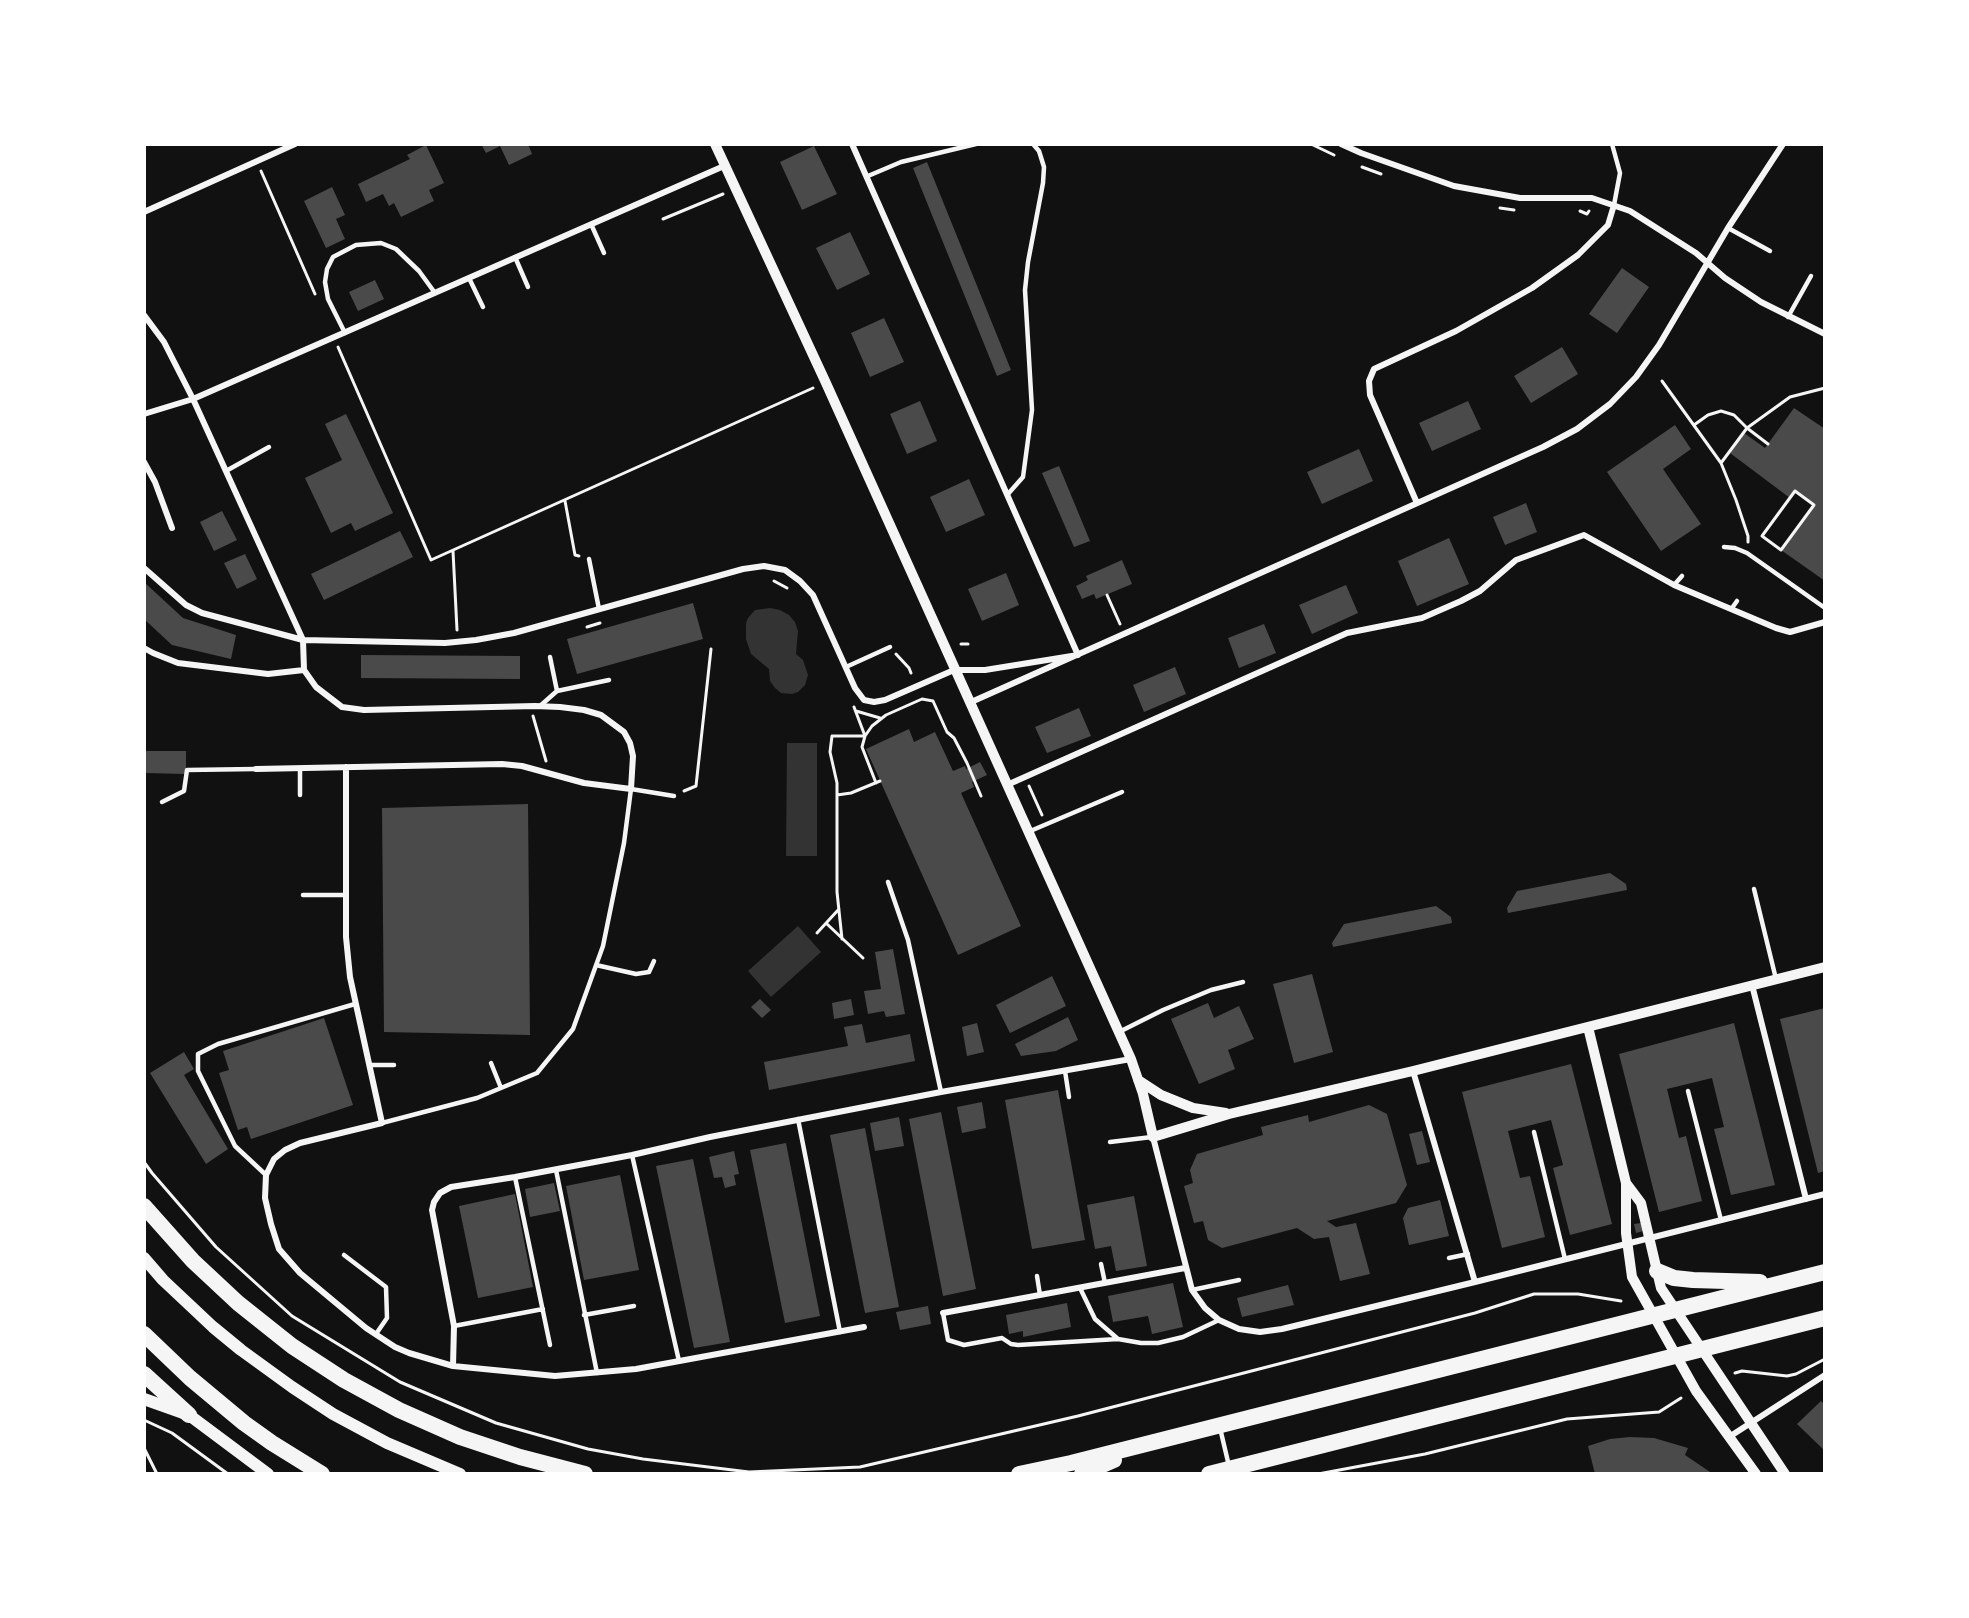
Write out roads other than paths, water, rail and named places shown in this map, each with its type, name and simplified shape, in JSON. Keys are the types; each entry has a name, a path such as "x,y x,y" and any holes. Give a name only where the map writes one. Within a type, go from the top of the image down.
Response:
{"highway":[{"path":"144,1206 193,1261 238,1303 292,1346 344,1380 399,1410 460,1437 520,1457 585,1474"},
{"path":"1657,1271 1674,1278 1693,1280 1782,1283"},
{"path":"1019,1474 1071,1463 1825,1272"},
{"path":"1209,1474 1825,1318"},
{"path":"144,1334 190,1378 244,1423 322,1474"},
{"path":"144,1374 189,1415"},
{"path":"1082,1474 1167,1437"}],"main road":[{"path":"144,1258 163,1280 213,1327 249,1357 292,1387 363,1430 417,1457 460,1474"},
{"path":"144,1399 189,1415 262,1472"}],"street":[{"path":"144,212 295,144"},
{"path":"715,144 826,382 1131,1059 1185,1268 1192,1290 1205,1308 1219,1320 1239,1329 1260,1332 1282,1329 1825,1194"},
{"path":"852,144 1078,655"},
{"path":"1341,144 1454,186 1492,194 1540,199 1588,198 1630,211 1696,253 1725,278 1761,302 1825,334"},
{"path":"969,703 1543,447 1577,429 1610,404 1636,377 1659,345 1728,228 1783,144"},
{"path":"144,414 193,399 724,166"},
{"path":"1417,503 1370,395 1368,381 1374,369 1456,331 1532,288 1578,255 1608,225 1614,206"},
{"path":"144,315 164,342 193,399 303,640 304,670 316,687 342,707 364,710 540,706 560,706 584,710 601,715 624,732 633,756 630,789 584,783 522,766 502,764 256,769"},
{"path":"144,462 155,482 172,528"},
{"path":"1007,785 1347,633 1422,618 1480,591 1516,560 1584,535 1674,585 1776,628 1790,632 1825,622"},
{"path":"144,568 186,605 202,613 303,640 458,642 514,633 743,569 764,566 785,570 813,595 864,700 874,702 885,700 954,670 985,670 1078,655"},
{"path":"144,648 178,663 268,674 304,670"},
{"path":"346,767 346,937 350,977 382,1123 300,1143 285,1150 274,1160 266,1175 265,1197 271,1224 279,1249 300,1273 394,1347 453,1366 555,1376 597,1373 679,1361 864,1327"},
{"path":"1153,1137 1229,1114 1413,1071 1825,967"},
{"path":"1752,985 1806,1199"},
{"path":"1588,1027 1626,1183 1628,1244 1632,1277 1696,1391 1756,1474"},
{"path":"453,1366 454,1326 432,1210 440,1193 451,1187 515,1178 798,1119 1131,1059"},
{"path":"1413,1071 1475,1282"},
{"path":"1138,1080 1161,1095 1193,1108 1229,1114"},
{"path":"1626,1183 1641,1203 1661,1288 1785,1474"},
{"path":"943,1313 1185,1268"},
{"path":"1729,1437 1823,1378"}],"lane":[{"path":"868,176 901,162 976,144"},
{"path":"1008,494 1023,477 1032,410 1025,290 1044,167 1040,151 1032,144"},
{"path":"1612,144 1620,173 1614,206"},
{"path":"591,224 604,253"},
{"path":"1728,228 1770,251"},
{"path":"345,333 328,299 325,282 327,269 333,257 356,245 381,243 396,249 419,271 435,293"},
{"path":"515,257 528,287"},
{"path":"1788,317 1812,276"},
{"path":"469,278 483,307"},
{"path":"226,471 269,447"},
{"path":"1724,547 1748,553 1825,608"},
{"path":"589,559 599,609"},
{"path":"1674,585 1682,576"},
{"path":"1732,608 1737,602"},
{"path":"846,667 890,647"},
{"path":"550,657 557,691"},
{"path":"540,706 557,691 609,680"},
{"path":"300,767 300,795"},
{"path":"162,802 183,790 187,770 256,769"},
{"path":"382,1123 477,1098 537,1073 573,1029 596,965 605,936 624,843 630,789 674,796"},
{"path":"1028,832 1122,792"},
{"path":"888,882 908,940 941,1092"},
{"path":"1754,889 1776,979"},
{"path":"303,895 346,895"},
{"path":"596,965 636,974 649,972 654,961"},
{"path":"1118,1032 1211,990 1243,982"},
{"path":"266,1175 235,1146 198,1071 198,1054 218,1044 355,1004"},
{"path":"491,1063 501,1088"},
{"path":"369,1065 394,1065"},
{"path":"1065,1071 1070,1097"},
{"path":"1688,1091 1722,1220"},
{"path":"798,1119 840,1332"},
{"path":"1534,1132 1566,1259"},
{"path":"1110,1142 1153,1137"},
{"path":"632,1155 679,1361"},
{"path":"556,1170 597,1373"},
{"path":"515,1178 550,1345"},
{"path":"344,1254 386,1287 387,1318 376,1334"},
{"path":"1449,1258 1468,1254"},
{"path":"1101,1264 1105,1283"},
{"path":"1036,1276 1040,1295"},
{"path":"1192,1290 1239,1280"},
{"path":"1080,1287 1095,1319 1118,1339"},
{"path":"584,1315 634,1306"},
{"path":"454,1326 543,1309"},
{"path":"943,1313 948,1340 964,1345 1002,1338 1011,1344 1018,1345 1118,1339 1158,1343 1183,1337 1219,1320"},
{"path":"1220,1424 1224,1472"}]}
